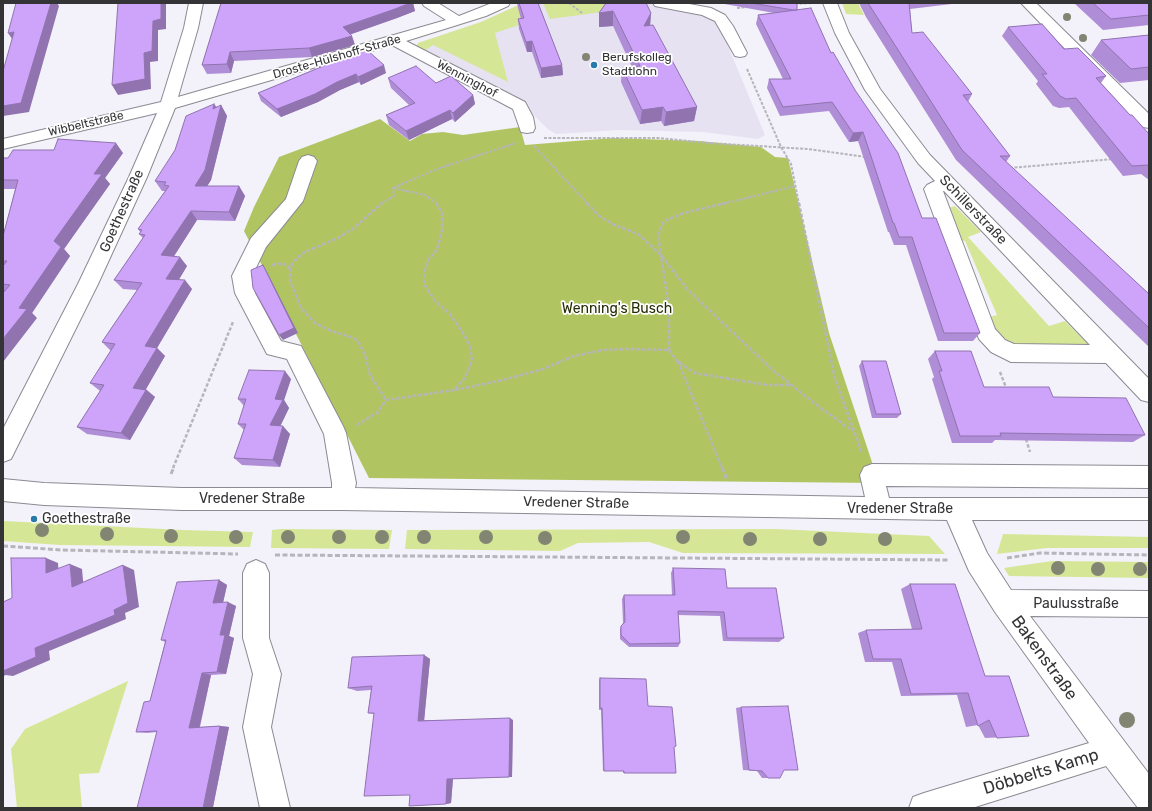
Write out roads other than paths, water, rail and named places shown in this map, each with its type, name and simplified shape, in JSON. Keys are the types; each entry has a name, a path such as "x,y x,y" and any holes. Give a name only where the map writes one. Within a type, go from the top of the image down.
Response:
{"street":[{"name":"Goethestraße","path":"3,452 88,284 138,177 168,105 191,28 196,3"},
{"path":"429,3 457,21"},
{"name":"Droste-Hülshoff-Straße","path":"168,105 457,21 504,3"},
{"path":"660,3 701,10 720,18 726,26 740,53"},
{"name":"Schillerstraße","path":"830,3 842,33 873,90 912,143 946,182 1149,393"},
{"path":"1028,3 1128,104 1149,123"},
{"name":"Wenninghof","path":"393,40 519,106 525,117 528,133"},
{"name":"Wibbeltstraße","path":"3,144 168,105"},
{"path":"308,161 294,201 258,243 242,276 245,293 274,348 294,352 335,433 344,483 342,499"},
{"path":"946,182 933,189 986,333 998,346 1011,353 1112,354"},
{"path":"880,509 872,475 1149,477"},
{"name":"Vredener Straße","path":"3,490 44,494 163,499 342,499 880,509 1149,509"},
{"name":"Bakenstraße","path":"954,509 978,562 1004,603 1149,798"},
{"path":"257,561 256,638 267,674 257,727 275,808"},
{"name":"Paulusstraße","path":"1004,603 1149,604"},
{"name":"Döbbelts Kamp","path":"924,808 1112,750"}],"place":[{"name":"Berufskolleg Stadtlohn","path":"594,65"},
{"name":"Goethestraße","path":"34,519"}],"park label":[{"name":"Wenning's Busch","path":"617,309"}]}
